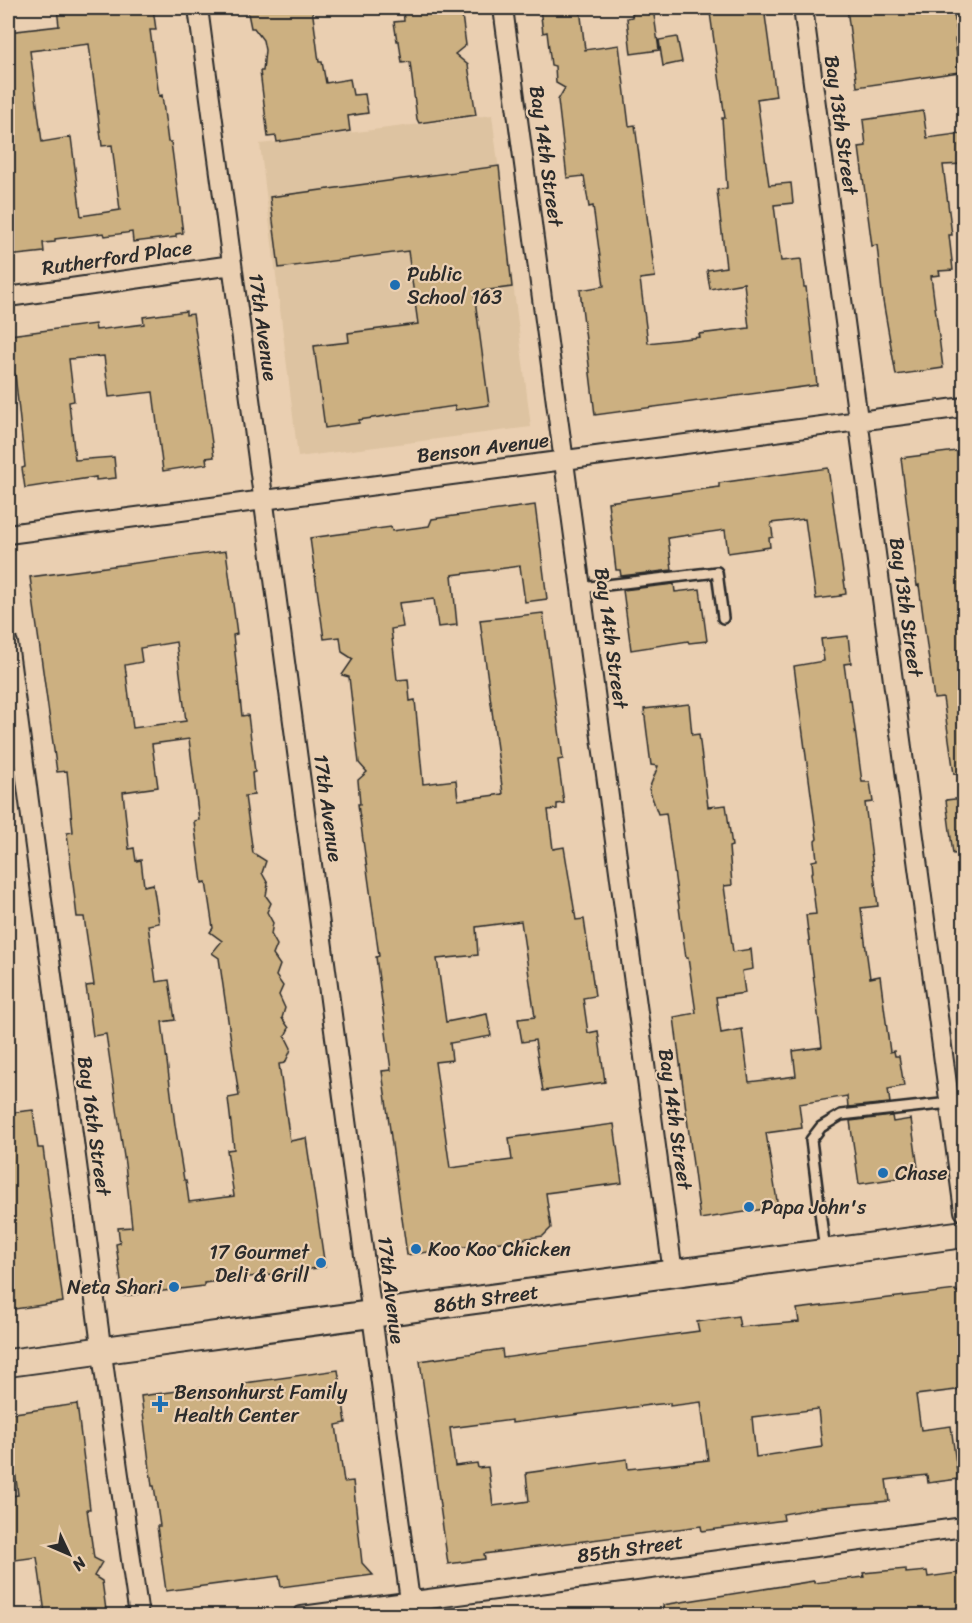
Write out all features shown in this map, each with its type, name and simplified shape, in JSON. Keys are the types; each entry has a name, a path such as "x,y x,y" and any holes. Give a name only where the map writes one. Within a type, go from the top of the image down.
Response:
{"main road":[{"name":"86th Street","path":"8,1362 964,1234"}],"street":[{"name":"17th Avenue","path":"198,8 411,1608"},
{"name":"Bay 14th Street","path":"503,8 673,1274"},
{"name":"Bay 13th Street","path":"803,8 964,1211"},
{"name":"Rutherford Place","path":"8,297 232,265"},
{"name":"Benson Avenue","path":"8,534 964,407"},
{"name":"Bay 16th Street","path":"8,643 101,1350 139,1616"},
{"name":"85th Street","path":"302,1616 411,1608 964,1527"}],"lane":[{"path":"581,588 717,572 723,618"},
{"path":"825,1253 811,1140 821,1127 841,1115 950,1103"}],"shaded area":[{"name":"Public School 163","path":"492,115 531,427 298,457 260,144"}],"building":[{"path":"57,8 153,8 156,30 150,30 159,96 162,95 168,142 171,142 183,233 176,234 176,237 133,242 132,232 55,239 55,242 43,243 44,252 8,256 8,32 59,26","holes":["89,44 102,146 112,145 120,210 81,216 71,137 42,142 30,51"]},
{"path":"247,8 312,8 319,62 322,62 326,83 350,79 353,95 365,94 368,113 348,116 350,131 277,142 276,136 268,137 260,71 263,71 265,50 263,40 254,28 251,28"},
{"path":"403,8 461,8 466,45 455,54 468,65 476,115 419,123 410,62 402,63 394,22 404,21"},
{"path":"540,8 580,8 585,50 619,45 629,126 635,125 655,277 640,279 648,343 749,328 744,283 710,289 707,270 726,267 717,190 727,188 722,118 725,118 710,13 743,8 764,8 776,96 757,99 763,143 769,185 791,183 793,203 774,205 781,261 801,259 817,385 595,415 580,290 604,286 593,206 589,207 584,176 567,178 558,100 565,88 556,83 555,66 551,65 547,32 543,33"},
{"path":"635,8 653,8 659,50 631,54 627,18 632,17 632,12 636,11"},
{"path":"847,8 953,8 958,39 955,39 959,72 857,87"},
{"path":"677,37 682,62 663,66 659,40"},
{"path":"923,111 927,138 964,133 964,164 943,165 952,235 949,235 953,270 939,271 940,275 931,276 943,368 896,375 883,301 877,245 872,246 859,147 866,146 863,120"},
{"path":"499,166 512,287 474,292 489,405 455,410 455,406 359,420 359,423 325,428 314,346 349,342 348,333 418,324 408,251 279,268 270,197"},
{"path":"186,311 186,315 193,314 214,457 206,458 207,464 163,471 153,392 109,397 104,356 69,359 74,401 69,402 75,460 114,457 116,478 96,480 96,477 25,488 22,468 25,467 15,374 13,374 10,356 13,356 10,335 95,324 96,330 144,324 143,317"},
{"path":"964,450 964,773 954,774 943,698 934,699 901,458"},
{"path":"828,468 846,594 816,599 805,519 771,523 773,537 769,538 770,547 728,553 725,530 668,538 672,570 621,576 620,570 616,570 608,502 719,487 719,483"},
{"path":"535,505 547,599 525,602 520,566 452,575 457,625 438,627 434,599 399,603 403,627 391,629 397,680 408,679 410,701 415,700 423,784 456,780 458,800 503,794 480,620 543,613 563,759 558,760 564,803 557,804 557,809 548,810 553,849 564,847 576,920 584,919 595,996 583,998 588,1033 598,1031 605,1082 543,1091 535,1040 522,1042 518,1019 535,1017 521,921 476,927 478,955 437,959 446,1022 487,1014 491,1036 450,1043 452,1060 435,1062 450,1168 512,1160 509,1138 614,1124 622,1183 546,1193 551,1228 543,1236 407,1255 382,1071 391,1070 376,957 379,956 358,804 360,804 358,780 367,772 359,763 349,677 342,675 353,659 342,652 340,637 324,639 310,538 391,527 392,531 429,526 432,519"},
{"path":"226,551 237,634 233,635 242,716 248,715 255,772 252,773 254,795 245,796 253,853 266,861 262,873 268,884 266,896 271,903 267,912 273,923 271,934 277,945 273,955 280,965 276,976 283,986 279,995 285,1008 282,1018 289,1028 285,1036 291,1048 290,1052 285,1063 279,1064 290,1141 306,1138 325,1267 123,1296 116,1244 120,1243 118,1228 132,1227 125,1164 106,1034 93,1036 86,986 94,985 84,917 77,917 67,833 73,832 67,771 57,772 30,577","holes":["176,642 186,721 133,728 125,665 142,662 140,648","189,739 199,820 194,821 202,883 206,882 213,928 210,932 222,941 212,953 219,958 239,1096 228,1098 234,1149 227,1150 234,1196 189,1202 175,1125 162,1022 175,1020 169,980 156,982 148,925 159,923 153,884 144,886 141,860 136,861 134,848 129,849 123,792 158,787 152,744"]},
{"path":"674,584 675,592 700,589 707,641 689,643 688,641 631,650 623,590"},
{"path":"848,636 851,663 844,664 849,700 851,700 862,782 870,782 873,802 865,803 878,906 861,908 866,949 870,978 880,976 890,1052 894,1051 895,1056 899,1056 904,1086 888,1089 890,1103 848,1107 847,1096 799,1104 802,1128 766,1133 778,1207 700,1219 674,1017 696,1013 666,813 658,814 649,789 658,766 651,765 644,709 689,704 692,735 699,734 708,807 726,805 732,846 729,847 732,885 724,886 733,952 751,949 753,969 742,971 745,993 716,997 721,1033 742,1029 749,1082 796,1076 793,1051 822,1047 806,915 816,914 811,873 813,872 812,861 817,860 815,841 817,839 794,666 824,661 821,639"},
{"path":"964,798 964,853 953,854 946,800"},
{"path":"33,1110 38,1148 43,1148 63,1302 8,1310 8,1113"},
{"path":"892,1116 893,1122 911,1119 919,1175 859,1184 850,1121"},
{"path":"956,1290 956,1292 964,1291 964,1389 916,1395 921,1430 951,1426 958,1479 928,1483 927,1475 886,1480 889,1501 822,1507 783,1514 784,1520 702,1531 701,1526 529,1548 484,1554 485,1559 448,1564 420,1361 502,1349 503,1358 699,1331 697,1322 738,1316 740,1327 799,1322 797,1309","holes":["701,1402 708,1460 628,1469 627,1459 526,1473 529,1501 493,1506 488,1467 478,1468 477,1463 455,1466 450,1428 512,1420 512,1423 650,1405 670,1403 670,1406","818,1409 822,1447 756,1457 752,1417"]},
{"path":"338,1370 346,1423 336,1425 344,1482 353,1481 362,1563 373,1575 281,1587 279,1576 166,1591 157,1526 160,1526 154,1486 152,1486 141,1396 200,1388 202,1398 246,1391 245,1383"},
{"path":"77,1404 94,1558 102,1562 94,1576 102,1581 106,1610 67,1615 67,1611 45,1613 37,1557 8,1561 8,1499 10,1496 18,1495 8,1414"},
{"path":"906,1569 906,1573 927,1571 928,1577 964,1572 964,1607 911,1614 912,1616 664,1616 663,1605 814,1581 814,1583 864,1577 863,1573"}],"place":[{"name":"Public School 163","path":"395,285"},
{"name":"Chase","path":"883,1173"},
{"name":"Papa John's","path":"749,1207"},
{"name":"Koo Koo Chicken","path":"416,1249"},
{"name":"17 Gourmet Deli & Grill","path":"321,1263"},
{"name":"Neta Shari","path":"174,1287"},
{"name":"Bensonhurst Family Health Center","path":"160,1404"}]}
